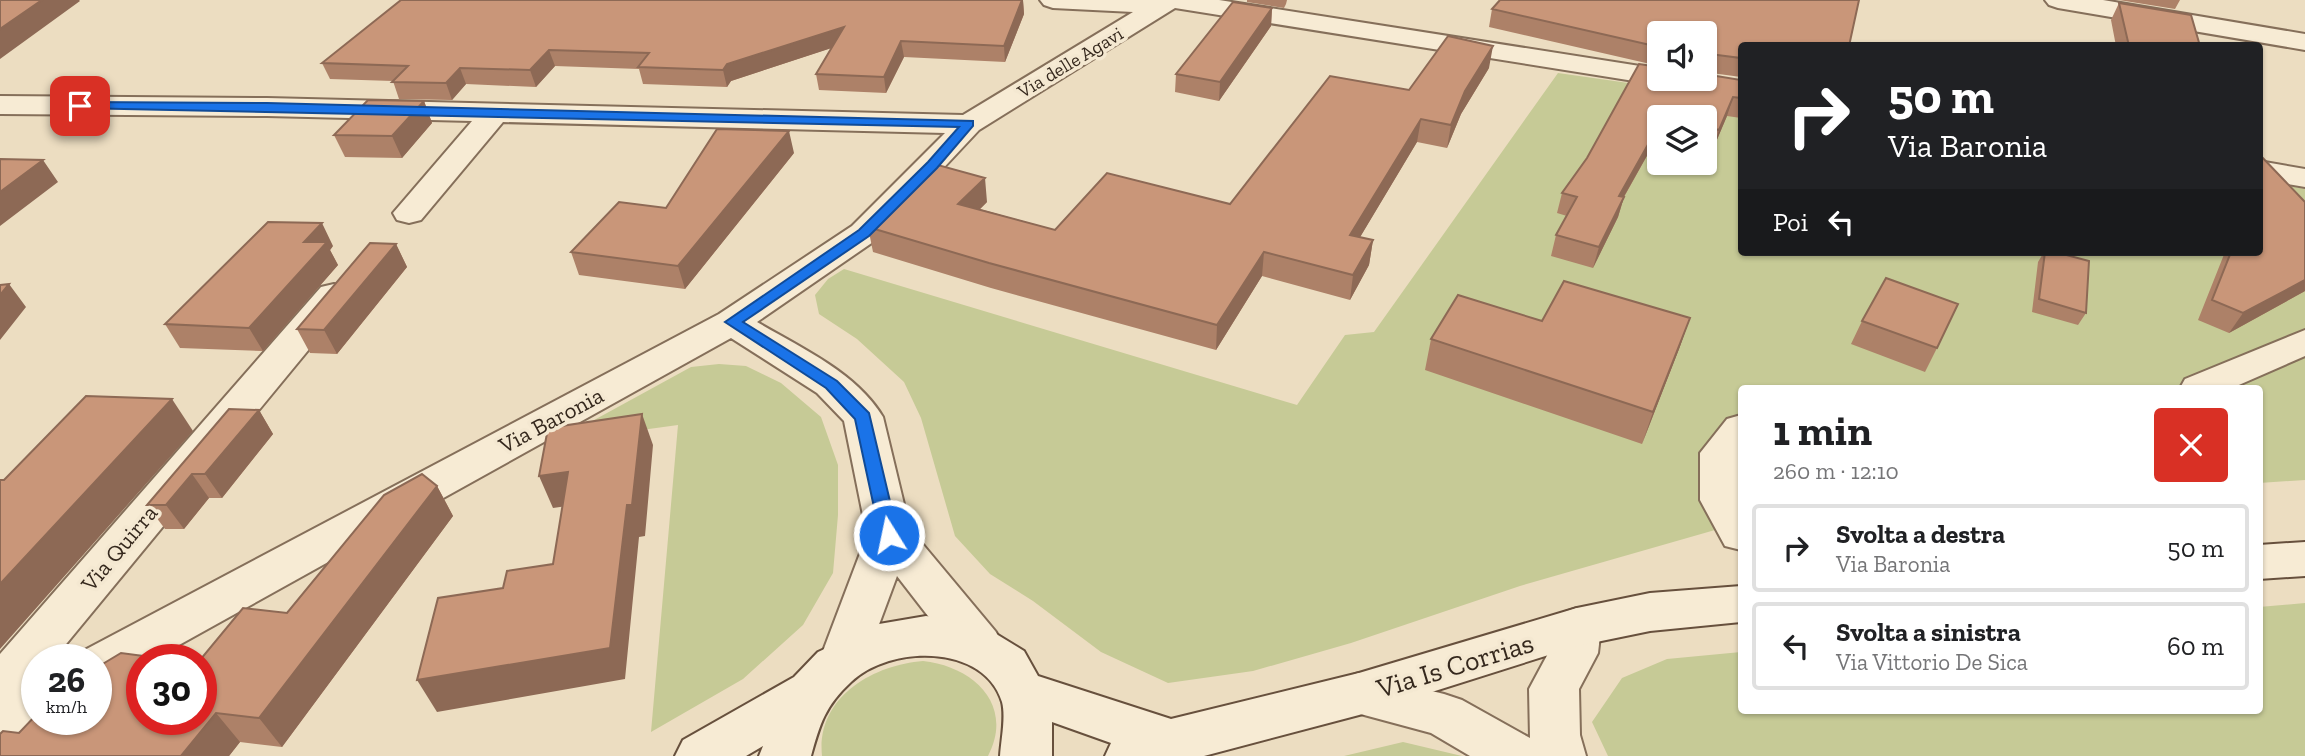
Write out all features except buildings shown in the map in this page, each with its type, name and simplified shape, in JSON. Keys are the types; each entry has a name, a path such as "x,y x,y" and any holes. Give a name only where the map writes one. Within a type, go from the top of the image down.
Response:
{"street":[{"path":"1053,0 1129,5 1170,0 1647,75"},
{"name":"Via delle Agavi","path":"968,124 1170,0"},
{"path":"2058,0 2305,42"},
{"path":"0,105 267,107 968,124"},
{"path":"409,213 495,113"},
{"name":"Via Baronia","path":"112,658 732,322 864,233 932,165 968,124"},
{"path":"2263,171 2305,178"},
{"name":"Via Quirra","path":"0,689 357,269"},
{"path":"732,322 831,384 863,417 889,535 979,646"},
{"path":"2206,385 2305,342"},
{"path":"1735,511 1721,453 1738,433"},
{"path":"844,659 889,535"},
{"path":"2263,562 2305,559"},
{"name":"Via Is Corrias","path":"1024,692 1151,748 1359,694 1577,627 1650,612 1738,604"},
{"path":"1560,756 1555,735 1554,689 1574,653 1577,627"},
{"path":"785,756 790,724 806,694 816,682 844,659 875,644 910,635 946,636 979,646 1006,665 1017,677 1024,692 1031,723 1026,756"},
{"path":"701,756 806,694"},
{"path":"1359,694 1444,715 1515,756"},
{"path":"0,719 21,708"}],"green space":[{"path":"1558,73 1647,86 1647,91 1685,91 1738,99 1738,256 2263,256 2263,181 2305,189 2305,480 2263,483 2263,385 1738,385 1738,518 1715,530 1520,586 1351,643 1253,671 1168,683 1101,652 1033,601 990,574 955,536 921,418 904,382 857,339 819,314 815,295 828,279 844,269 1297,405 1345,335 1374,332"},
{"path":"719,364 746,366 781,383 821,417 838,465 838,515 833,573 803,625 743,679 651,732 678,425 554,442 691,367"},
{"path":"2305,603 2305,756 1608,756 1592,722 1622,678 1667,659 1738,652 1738,714 2263,714 2263,607"},
{"path":"923,661 958,671 984,691 992,704 996,720 995,737 988,756 822,756 823,735 828,717 851,688 885,669"},
{"path":"1403,742 1462,756 1344,756"}],"route":[{"path":"80,106 267,107 968,124 932,165 864,233 732,322 831,384 863,417 889,535"}]}
